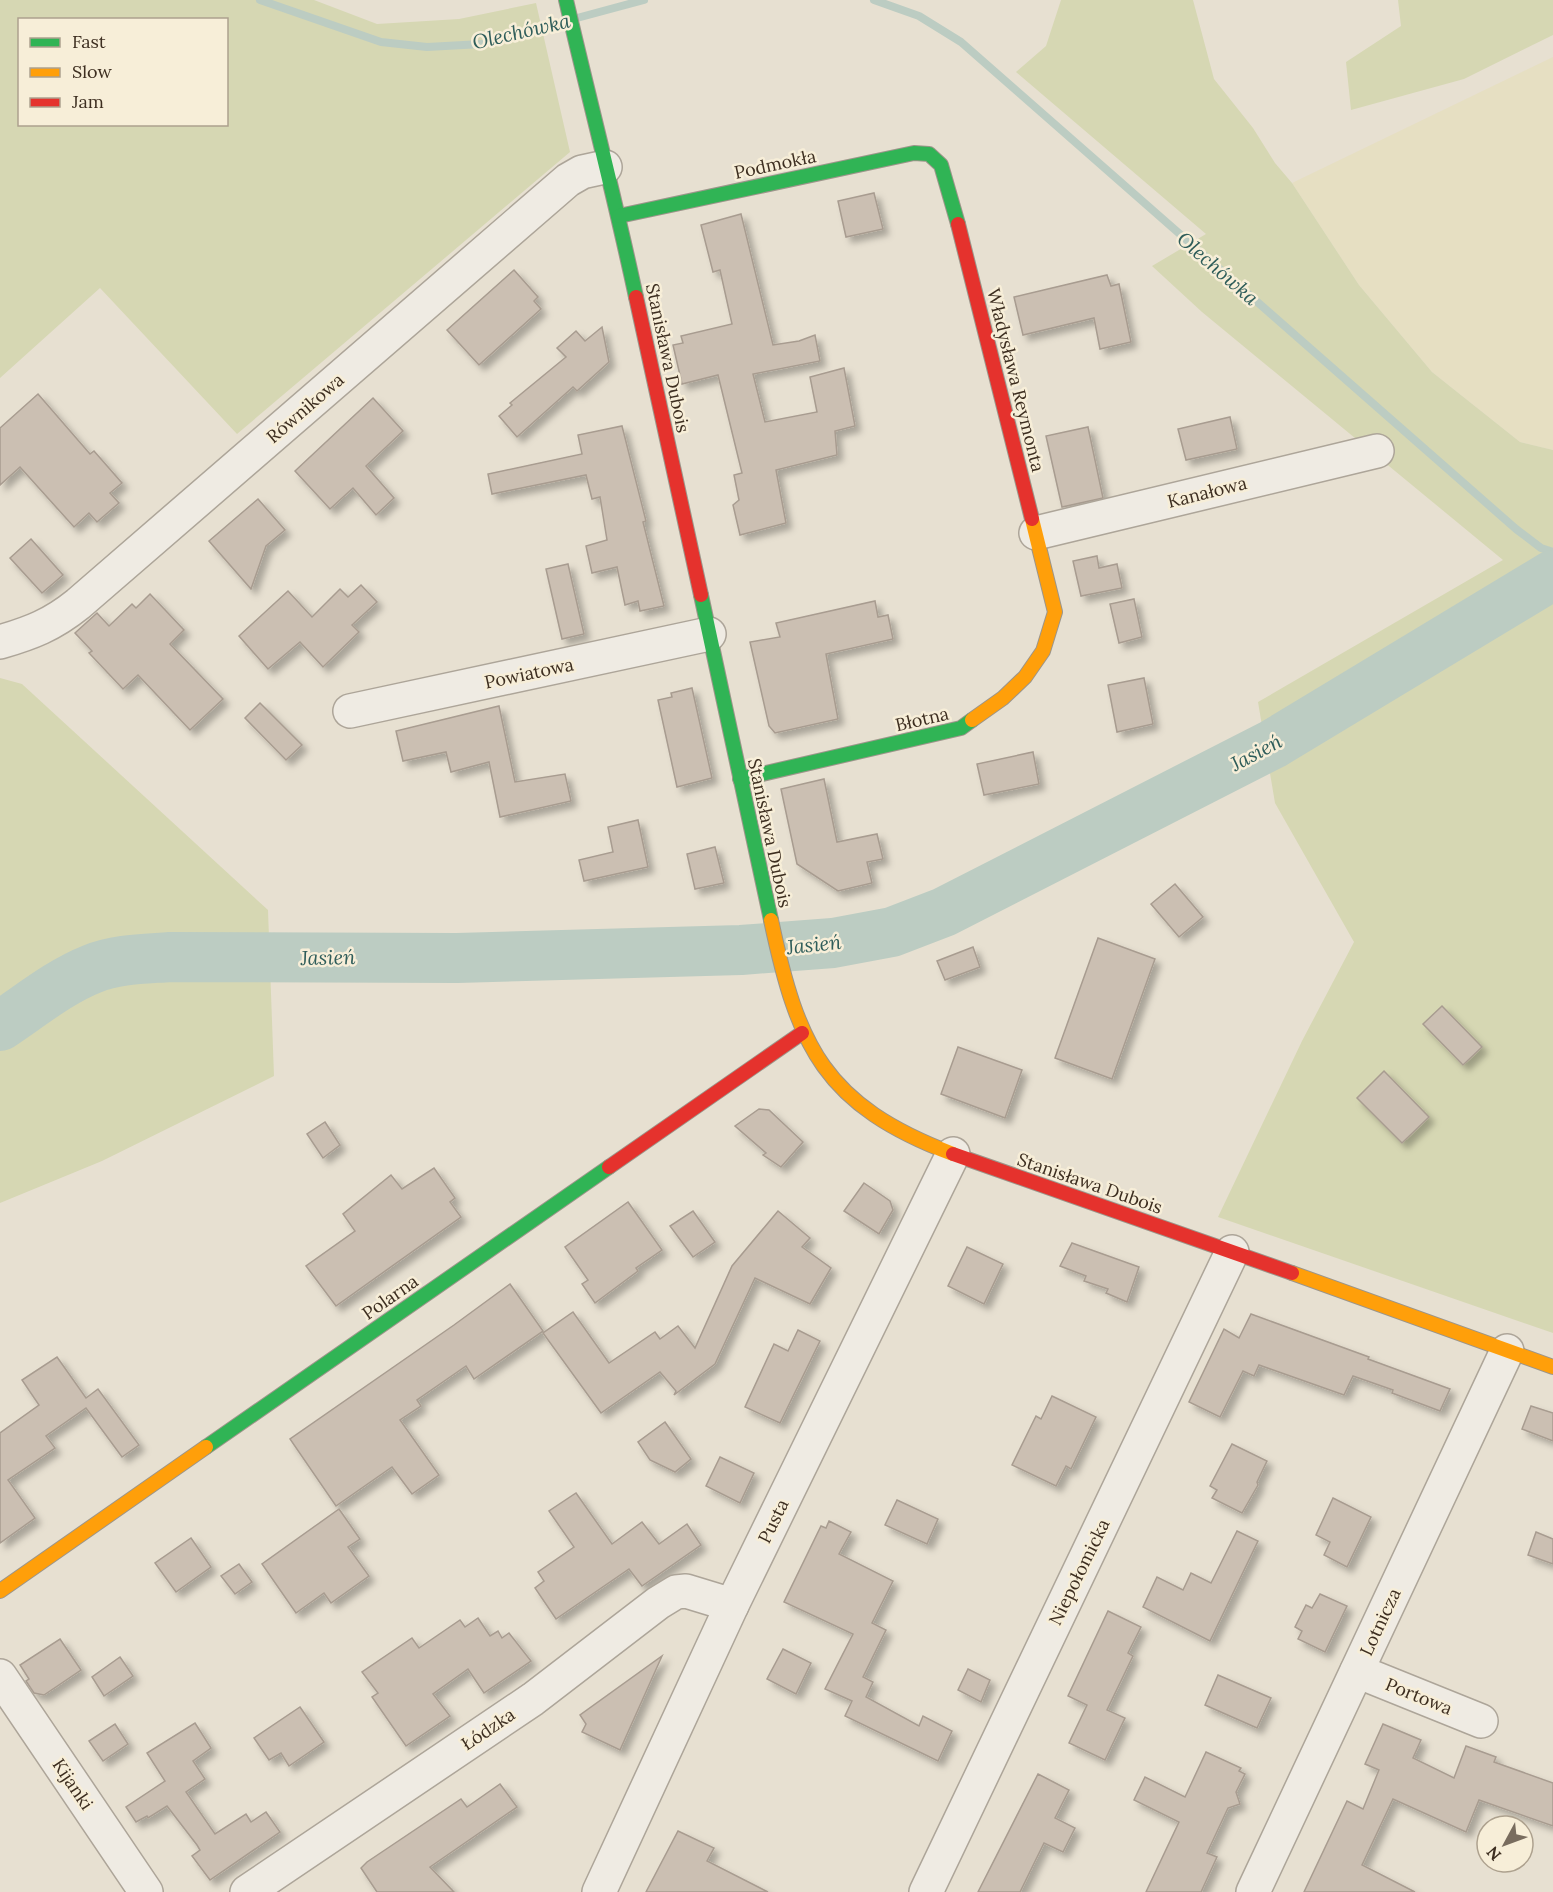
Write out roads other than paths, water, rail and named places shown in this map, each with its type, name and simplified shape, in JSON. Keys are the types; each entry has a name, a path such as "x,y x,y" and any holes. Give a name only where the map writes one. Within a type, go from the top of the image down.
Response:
{"street":[{"name":"Stanisława Dubois","path":"566,0 605,167 619,216 783,976 802,1033 815,1056 836,1084 850,1097 865,1109 921,1141 1553,1367"},
{"name":"Podmokła","path":"619,216 914,153 927,152 937,159"},
{"name":"Władysława Reymonta","path":"937,159 948,184 1055,612"},
{"name":"Równikowa","path":"0,642 58,620 568,180 582,172 605,167"},
{"name":"Kanałowa","path":"1036,533 1377,451"},
{"name":"Błotna","path":"740,779 961,728 1003,698 1025,677 1043,651 1055,612"},
{"name":"Powiatowa","path":"350,711 709,634"},
{"name":"Polarna","path":"0,1592 802,1033"},
{"name":"Pusta","path":"599,1892 732,1605 953,1154"},
{"name":"Niepołomicka","path":"926,1892 1232,1252"},
{"name":"Lotnicza","path":"1253,1892 1507,1351"},
{"name":"Łódzka","path":"247,1892 533,1699 658,1603 676,1592 686,1591 732,1605"},
{"name":"Portowa","path":"1357,1671 1481,1720"},
{"name":"Kijanki","path":"0,1676 146,1892"}],"waterway":[{"name":"Olechówka","path":"260,0 381,42 427,47 482,44 564,22"},
{"name":"Olechówka","path":"577,18 644,0"},
{"name":"Olechówka","path":"874,0 919,16 961,42 1516,529 1541,548 1553,552"},
{"name":"Jasień","path":"0,1026 80,974 111,963 131,960 170,957 457,958 741,950 833,943 892,932 944,912 1273,744 1553,575"}]}
